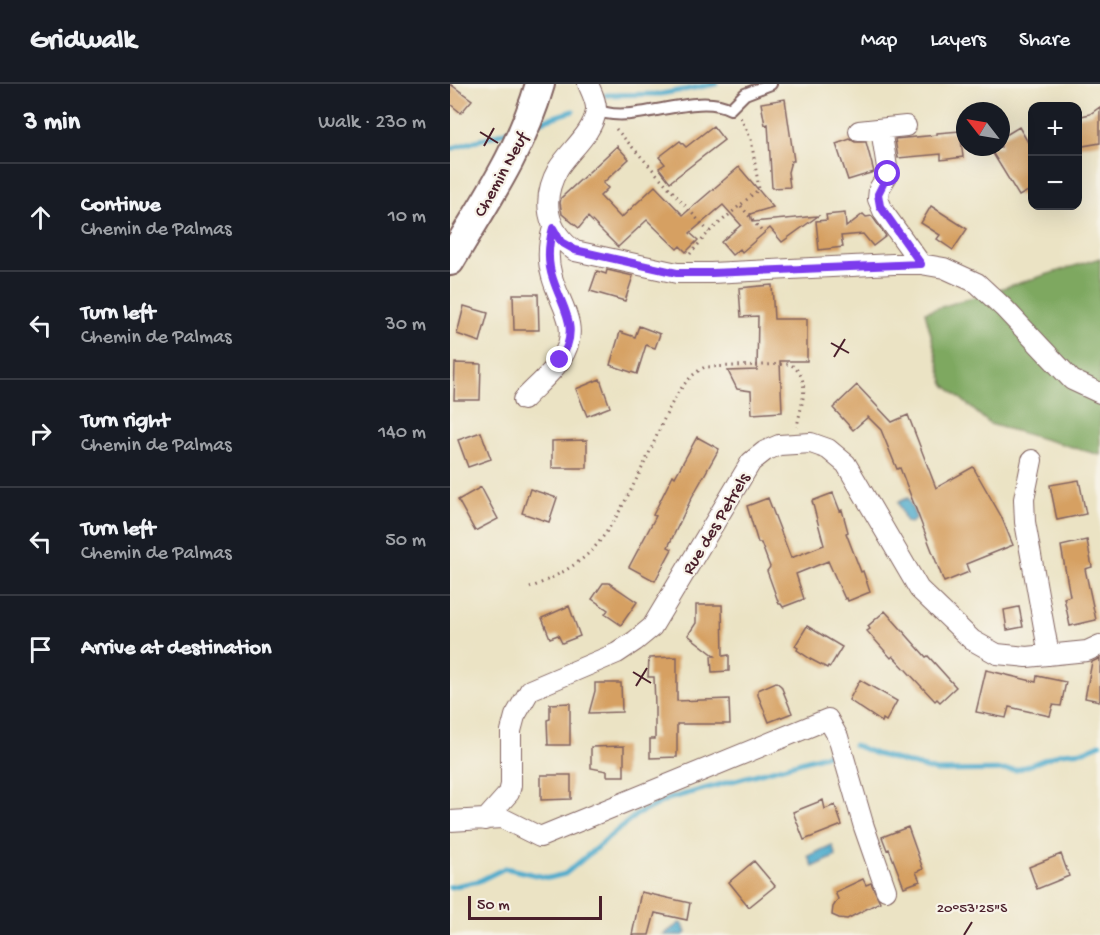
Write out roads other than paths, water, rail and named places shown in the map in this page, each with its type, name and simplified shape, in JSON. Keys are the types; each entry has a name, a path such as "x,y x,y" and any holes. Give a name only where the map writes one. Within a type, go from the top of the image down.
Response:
{"street":[{"name":"Chemin Neuf","path":"450,261 511,160 531,117 540,84"},
{"path":"588,84 599,111 558,170 553,183 548,214 561,242 575,250 677,273 921,264 944,268 977,283 1004,308 1059,369 1072,380 1100,393"},
{"path":"859,130 906,126"},
{"path":"882,129 888,174 879,189 878,199 884,213 921,264"},
{"path":"523,400 560,360 566,351 569,339 568,316 552,278 549,259 548,244 553,228"},
{"name":"Rue des Petrels","path":"485,820 509,793 511,731 515,716 530,690 617,653 635,642 652,627 751,462 765,451 779,445 811,443 828,449 846,464 919,589 972,640 998,654 1027,657 1088,651 1100,645"},
{"path":"1032,460 1024,499 1025,522 1049,655"},
{"path":"450,821 502,818 540,837 828,719 838,737 864,827 886,891"}],"lane":[{"path":"599,111 617,114 705,103 723,105 730,109 745,94 771,84"}],"water":[{"path":"908,498 916,518 911,523 906,522 898,502"},
{"path":"832,845 836,856 813,867 808,856"},
{"path":"680,923 686,933 663,935"}],"waterway":[{"path":"606,95 661,94 716,84"},
{"path":"538,122 573,111"},
{"path":"450,149 512,130"},
{"path":"854,745 876,754 936,771 1017,770 1061,753 1084,751 1100,744"},
{"path":"450,887 479,881 505,868 549,878 565,874 636,815 668,799 829,754"}]}
